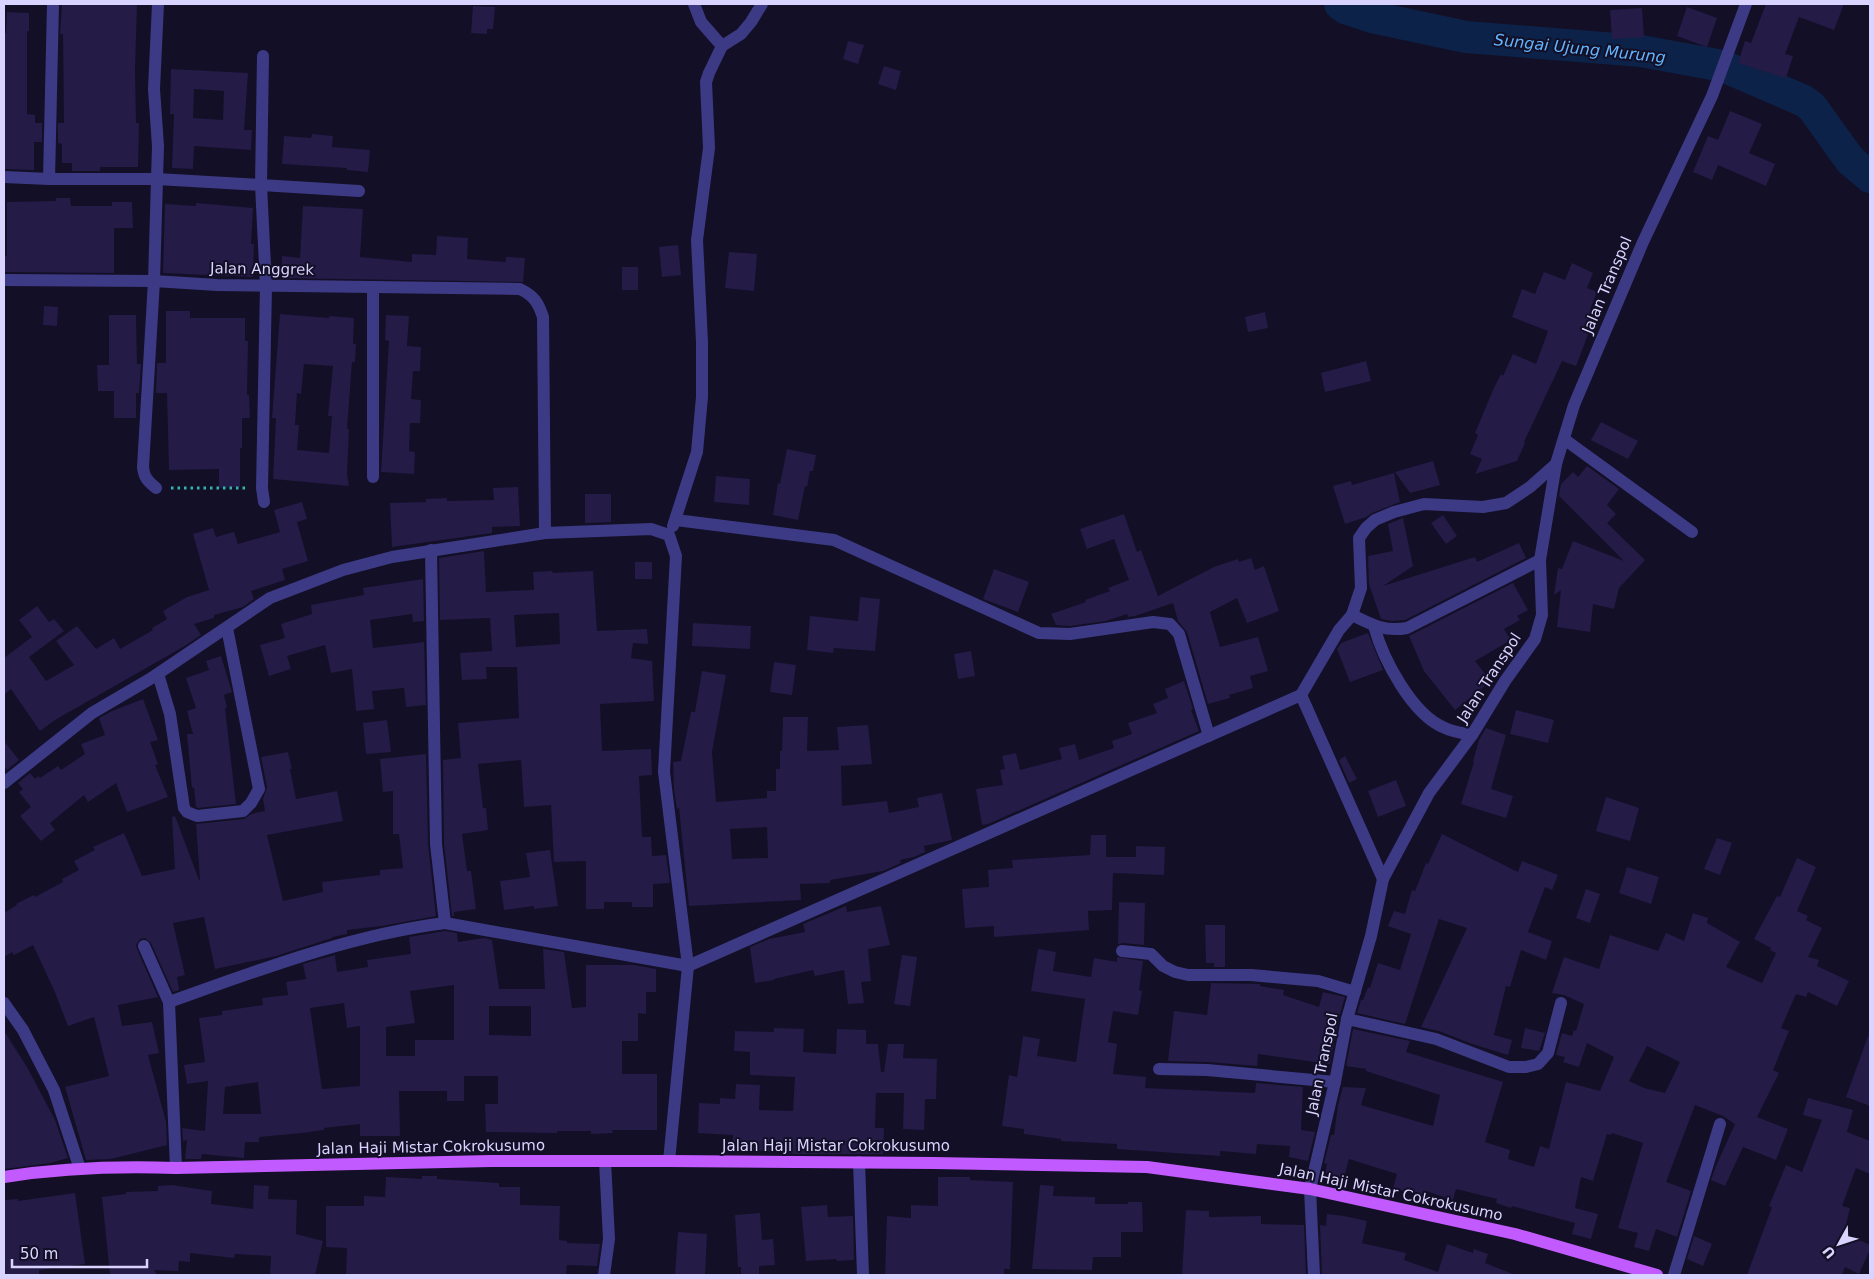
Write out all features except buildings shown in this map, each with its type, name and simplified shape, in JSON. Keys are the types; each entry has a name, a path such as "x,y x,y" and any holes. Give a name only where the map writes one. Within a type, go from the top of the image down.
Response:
{"main road":[{"name":"Jalan Haji Mistar Cokrokusumo","path":"4,1177 43,1171 132,1166 176,1168 481,1161 859,1162 1147,1168 1310,1189 1515,1234 1657,1275"}],"street":[{"path":"49,179 53,4"},
{"path":"156,488 147,480 143,467 154,281 158,146 154,89 158,4"},
{"path":"694,4 702,22 722,46"},
{"path":"669,1161 688,966 664,772 676,556 669,535 676,520 697,452 702,406 702,342 698,240 710,148 706,82 722,46 741,34 762,4"},
{"name":"Jalan Transpol","path":"1314,1275 1310,1189 1335,1082 1347,1019 1371,936 1383,879 1429,793 1472,735 1505,681 1535,639 1542,615 1540,560 1556,464 1574,405 1642,242 1712,96 1746,4"},
{"path":"263,56 261,185 266,286 262,488 264,502"},
{"path":"4,177 157,179 359,191"},
{"name":"Jalan Anggrek","path":"4,280 154,281 217,285 520,289 531,295 540,308 543,317 545,533"},
{"path":"372,477 373,287"},
{"path":"1564,439 1692,532"},
{"path":"169,1002 326,948 415,926 445,923 688,966 1301,695 1339,630 1352,615 1361,588 1359,538 1374,520 1394,512 1424,504 1483,507 1506,503 1530,488 1556,464"},
{"path":"676,520 834,540 1039,633 1070,634 1152,622 1170,624 1179,634 1209,736"},
{"path":"6,776 92,712 158,674 270,598 343,570 392,557 430,550 545,533 651,529 669,535"},
{"path":"430,550 436,844 445,923"},
{"path":"1352,615 1374,626 1393,631 1407,628 1540,560"},
{"path":"1374,626 1379,645 1391,670 1418,707 1445,728 1472,735"},
{"path":"158,674 170,714 184,808 187,812 196,816 243,811 251,803 258,789 227,628"},
{"path":"1301,695 1383,879"},
{"path":"144,946 169,1002 176,1168"},
{"path":"1122,951 1151,954 1163,966 1175,972 1188,975 1251,975 1318,981 1355,992"},
{"path":"4,1003 23,1030 54,1090 80,1169"},
{"path":"1347,1019 1436,1039 1509,1066 1526,1067 1538,1064 1548,1053 1560,1003"},
{"path":"1159,1070 1207,1070 1335,1082"},
{"path":"1674,1275 1720,1124"},
{"path":"604,1275 609,1239 605,1161"},
{"path":"859,1162 863,1275"}],"path":[{"path":"156,488 262,488"}],"waterway":[{"name":"Sungai Ujung Murung","path":"1340,4 1345,8 1372,17 1466,37 1641,51 1723,66 1804,101 1812,107 1850,160 1870,177"}]}
